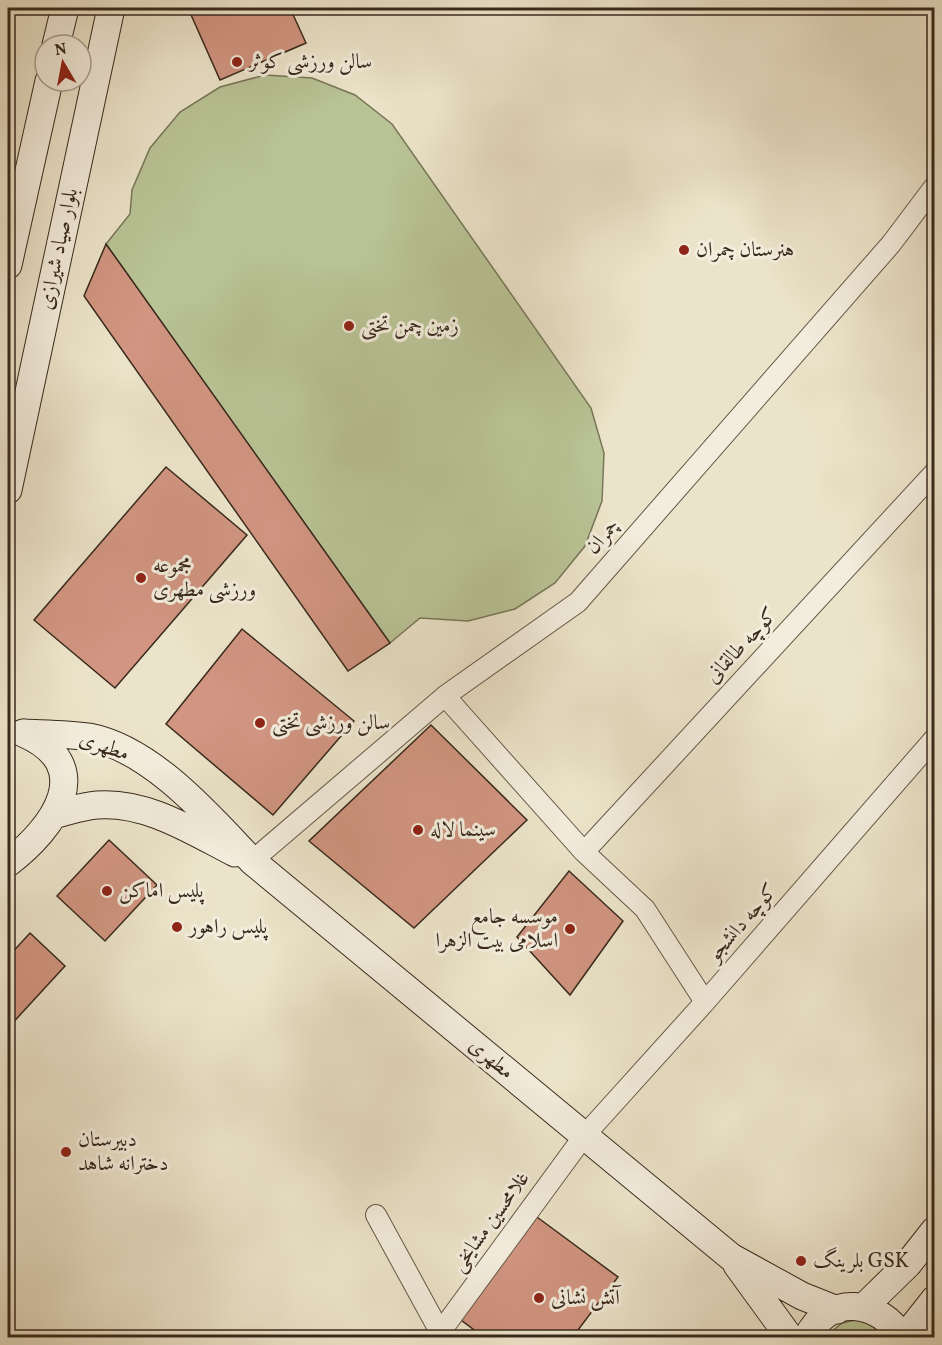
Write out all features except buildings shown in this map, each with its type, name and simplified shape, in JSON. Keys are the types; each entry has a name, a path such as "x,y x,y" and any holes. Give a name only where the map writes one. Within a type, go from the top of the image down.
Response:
{"main road":[{"path":"59,33 65,8"},
{"name":"بلوار صیاد شیرازی","path":"8,490 111,8"},
{"path":"8,265 46,93"},
{"path":"8,863 43,833 56,814 64,791 61,765 46,744 16,731"},
{"name":"مطهری","path":"16,731 91,738 125,749 187,793 252,861 730,1257 802,1296 837,1310"},
{"name":"مطهری","path":"56,814 97,805 134,808 168,819 252,861"},
{"path":"864,1307 908,1264 934,1231"},
{"name":"مطهری","path":"730,1257 790,1338"},
{"path":"807,1338 822,1318 837,1310 864,1307 880,1312 894,1323 904,1338 934,1300"}],"street":[{"name":"چمران","path":"252,861 445,696 578,602 891,244 934,187"},
{"name":"کوچه طالقانی","path":"584,852 934,473"},
{"path":"445,696 584,852 645,909 705,1002"},
{"name":"کوچه دانشجو","path":"584,1136 705,1002 934,739"},
{"name":"غلامحسین مشایخی","path":"438,1335 584,1136"},
{"path":"376,1215 438,1335"}],"green space":[{"name":"زمین چمن تختی","path":"265,75 312,78 355,95 392,124 591,408 604,453 602,501 585,546 555,583 515,609 468,621 420,618 390,643 106,244 130,214 132,190 150,148 180,112 220,87"},
{"path":"856,1320 869,1322 889,1338 824,1338 842,1323"}],"place":[{"name":"سالن ورزشی کوثر","path":"237,62"},
{"name":"هنرستان چمران","path":"684,250"},
{"name":"زمین چمن تختی","path":"349,326"},
{"name":"مجموعه ورزشی مطهری","path":"141,578"},
{"name":"سالن ورزشی تختی","path":"260,723"},
{"name":"سینما لاله","path":"418,830"},
{"name":"پلیس اماکن","path":"107,891"},
{"name":"پلیس راهور","path":"177,927"},
{"name":"موسسه جامع اسلامی بیت الزهرا","path":"570,929"},
{"name":"دبیرستان دخترانه شاهد","path":"66,1152"},
{"name":"بلرینگ GSK","path":"801,1261"},
{"name":"آتش نشانی","path":"539,1298"}]}
